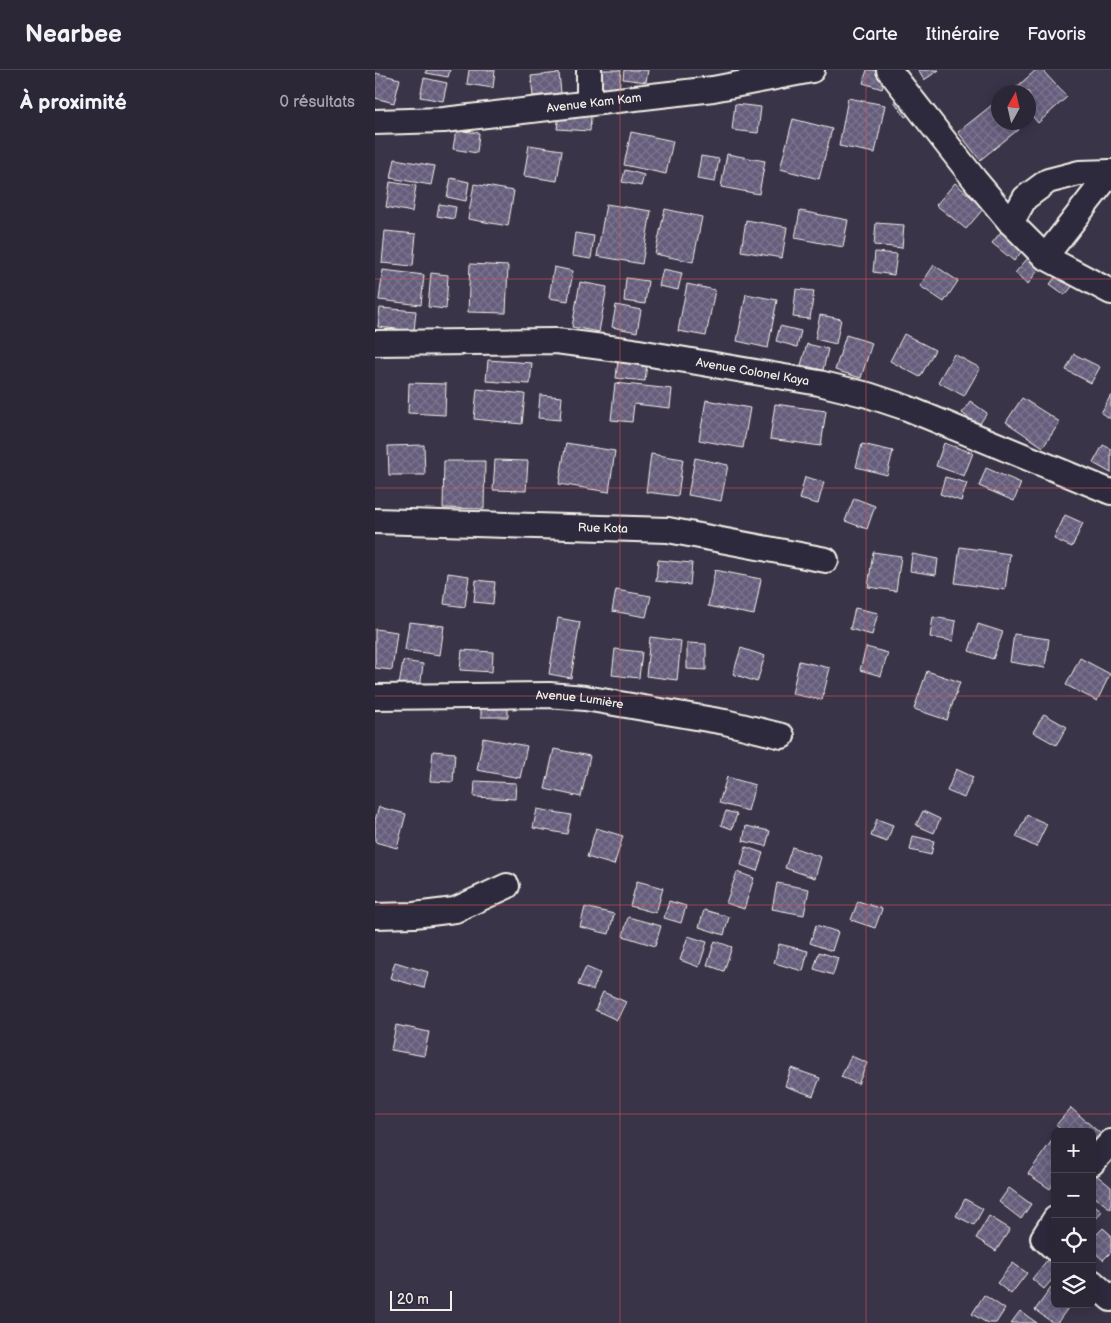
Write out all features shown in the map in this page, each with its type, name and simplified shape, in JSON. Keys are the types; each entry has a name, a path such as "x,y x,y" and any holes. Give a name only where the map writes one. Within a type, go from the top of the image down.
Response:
{"street":[{"path":"589,70 589,103"},
{"name":"Avenue Kam Kam","path":"375,122 444,120 713,89 812,70"},
{"path":"889,70 1011,223 1045,257 1111,292"},
{"path":"1011,223 1025,198 1048,181 1079,173 1111,172 1045,257"},
{"name":"Avenue Colonel Kaya","path":"375,343 556,341 633,351 819,383 868,395 907,408 1111,492"},
{"name":"Rue Kota","path":"375,521 668,530 826,560"},
{"name":"Avenue Lumière","path":"375,697 549,695 585,698 725,722 782,736"},
{"path":"375,916 414,915 455,910 507,886"},
{"path":"1096,1159 1111,1142"},
{"path":"1051,1225 1043,1238 1051,1245"},
{"path":"1096,1286 1111,1299"}],"building":[{"path":"426,70 450,70 448,77 426,73"},
{"path":"469,70 495,70 493,88 467,84"},
{"path":"596,70 621,70 619,90 594,87"},
{"path":"624,70 648,70 646,82 623,79"},
{"path":"867,70 886,74 882,89 863,83"},
{"path":"918,70 939,70 924,80"},
{"path":"1036,70 1042,70 1067,97 1038,123 1036,121 1036,85 1019,85"},
{"path":"375,73 400,79 394,103 375,98"},
{"path":"559,73 561,93 533,96 531,76"},
{"path":"424,78 447,83 443,101 420,97"},
{"path":"904,94 915,111 905,117 894,101"},
{"path":"848,98 885,105 875,153 839,146"},
{"path":"735,104 761,107 758,133 732,130"},
{"path":"991,106 991,130 1018,130 980,160 958,132"},
{"path":"559,113 591,116 590,131 557,129"},
{"path":"793,119 832,129 819,179 780,169"},
{"path":"456,130 479,133 477,153 453,149"},
{"path":"631,132 673,141 666,174 624,165"},
{"path":"529,145 562,150 557,181 524,176"},
{"path":"727,154 765,161 759,194 721,187"},
{"path":"701,156 719,159 715,182 697,179"},
{"path":"395,159 435,166 431,185 391,178"},
{"path":"625,170 644,175 641,186 622,182"},
{"path":"451,178 469,182 466,201 447,197"},
{"path":"390,182 416,186 412,212 386,207"},
{"path":"955,183 984,208 966,229 936,205"},
{"path":"474,184 514,191 508,226 468,219"},
{"path":"439,204 456,207 454,219 437,216"},
{"path":"606,204 651,211 642,264 597,256"},
{"path":"665,209 702,217 693,262 655,254"},
{"path":"800,211 848,220 843,247 795,238"},
{"path":"746,220 787,227 782,258 741,251"},
{"path":"876,223 904,225 902,248 874,245"},
{"path":"1004,228 1026,246 1014,261 992,243"},
{"path":"385,231 416,234 413,266 382,263"},
{"path":"575,233 594,236 591,259 572,256"},
{"path":"875,252 897,254 894,275 873,272"},
{"path":"1028,258 1040,267 1028,284 1015,273"},
{"path":"470,264 508,266 506,313 468,312"},
{"path":"934,265 958,281 944,302 920,286"},
{"path":"554,267 573,271 568,301 549,298"},
{"path":"663,269 682,273 678,290 659,286"},
{"path":"383,270 424,275 421,305 379,300"},
{"path":"1060,271 1075,283 1065,295 1050,284"},
{"path":"431,273 448,275 446,309 428,307"},
{"path":"626,278 648,281 645,304 624,301"},
{"path":"580,282 607,287 599,332 572,327"},
{"path":"687,284 715,290 706,336 678,331"},
{"path":"796,289 814,291 810,319 793,317"},
{"path":"746,294 777,300 768,348 737,341"},
{"path":"616,305 641,310 637,332 612,327"},
{"path":"380,308 416,311 414,331 378,327"},
{"path":"820,315 841,319 836,344 815,339"},
{"path":"780,326 801,331 797,347 776,341"},
{"path":"904,334 935,350 920,377 890,361"},
{"path":"846,335 872,343 861,378 835,370"},
{"path":"807,344 828,349 823,370 801,365"},
{"path":"954,354 980,368 964,396 938,382"},
{"path":"1074,354 1100,367 1091,383 1066,370"},
{"path":"488,360 532,363 530,384 486,381"},
{"path":"618,360 647,363 645,381 616,378"},
{"path":"409,383 446,384 445,415 408,413"},
{"path":"615,383 672,389 670,408 634,404 632,422 611,420"},
{"path":"477,389 525,394 522,424 474,419"},
{"path":"540,395 562,397 560,420 538,418"},
{"path":"1111,395 1111,419 1101,413"},
{"path":"1022,398 1060,422 1043,447 1006,422"},
{"path":"706,400 750,408 743,448 699,440"},
{"path":"970,401 987,413 979,425 962,413"},
{"path":"775,404 826,411 821,446 770,439"},
{"path":"566,443 615,451 609,492 559,484"},
{"path":"944,443 973,453 964,476 936,466"},
{"path":"862,444 893,451 887,475 856,467"},
{"path":"424,445 425,475 389,475 388,446"},
{"path":"1103,445 1111,449 1111,473 1093,463"},
{"path":"651,454 683,459 678,496 646,492"},
{"path":"695,458 728,465 721,501 688,495"},
{"path":"495,460 528,461 526,491 493,490"},
{"path":"444,461 485,461 484,509 443,508"},
{"path":"986,468 1021,483 1014,501 979,486"},
{"path":"805,477 824,482 818,504 799,499"},
{"path":"945,477 967,483 961,501 940,494"},
{"path":"854,498 875,506 867,529 845,521"},
{"path":"1065,515 1083,523 1072,547 1054,539"},
{"path":"960,547 1010,554 1005,590 955,583"},
{"path":"873,552 901,556 896,591 868,587"},
{"path":"912,554 938,559 936,575 910,571"},
{"path":"658,560 692,563 690,585 656,581"},
{"path":"715,570 761,579 754,615 708,606"},
{"path":"448,573 469,576 465,607 444,604"},
{"path":"476,580 495,582 493,604 474,602"},
{"path":"616,590 651,596 646,617 612,611"},
{"path":"855,608 878,613 872,635 850,629"},
{"path":"933,617 956,621 953,641 930,637"},
{"path":"558,618 580,622 571,678 549,674"},
{"path":"409,622 444,626 440,655 405,650"},
{"path":"978,624 1003,632 993,659 969,651"},
{"path":"375,629 397,632 392,670 375,668"},
{"path":"1014,634 1049,639 1045,668 1010,662"},
{"path":"650,637 681,641 677,680 646,676"},
{"path":"687,643 706,644 706,670 687,669"},
{"path":"866,647 888,653 881,676 860,670"},
{"path":"741,648 765,656 757,682 733,674"},
{"path":"615,649 642,652 639,678 612,675"},
{"path":"462,650 493,652 492,672 460,670"},
{"path":"1080,658 1110,674 1097,701 1066,685"},
{"path":"403,661 423,664 420,689 399,686"},
{"path":"799,661 830,668 822,700 792,694"},
{"path":"927,671 960,682 947,720 914,709"},
{"path":"508,703 508,717 481,717 481,704"},
{"path":"1044,714 1067,727 1056,745 1033,732"},
{"path":"483,738 527,746 520,778 477,770"},
{"path":"554,749 590,756 581,797 545,789"},
{"path":"433,751 455,753 453,782 430,781"},
{"path":"956,769 973,777 964,798 947,791"},
{"path":"727,777 755,785 748,811 719,803"},
{"path":"475,781 516,783 515,799 474,797"},
{"path":"379,807 406,814 397,848 375,842 375,820"},
{"path":"537,809 571,815 567,834 533,828"},
{"path":"726,811 737,814 732,829 721,825"},
{"path":"923,811 940,819 934,833 916,825"},
{"path":"1027,815 1047,824 1036,847 1016,837"},
{"path":"877,819 893,825 887,842 871,836"},
{"path":"746,826 770,831 766,846 743,841"},
{"path":"596,828 623,836 614,865 587,857"},
{"path":"913,836 934,841 931,855 910,850"},
{"path":"746,847 763,853 757,871 741,865"},
{"path":"792,847 821,857 815,878 785,868"},
{"path":"737,872 754,878 744,909 726,903"},
{"path":"637,881 663,888 656,913 630,906"},
{"path":"777,883 809,889 804,915 772,909"},
{"path":"669,901 686,906 681,923 664,918"},
{"path":"858,901 882,909 875,928 851,920"},
{"path":"585,907 614,914 609,934 580,927"},
{"path":"704,910 729,917 724,935 699,927"},
{"path":"628,917 661,926 655,946 623,936"},
{"path":"816,925 838,932 832,951 810,943"},
{"path":"688,936 707,942 699,967 680,960"},
{"path":"715,941 732,947 724,971 707,965"},
{"path":"779,944 808,951 803,971 774,963"},
{"path":"819,952 838,958 833,975 814,969"},
{"path":"395,962 428,972 424,988 390,978"},
{"path":"586,967 600,973 593,990 578,985"},
{"path":"603,992 626,1002 617,1020 595,1010"},
{"path":"396,1025 429,1032 424,1056 391,1050"},
{"path":"851,1056 867,1063 858,1084 841,1077"},
{"path":"791,1068 820,1078 813,1096 785,1086"},
{"path":"1071,1108 1094,1128 1059,1128 1056,1125"},
{"path":"1096,1130 1101,1134 1096,1139"},
{"path":"1051,1142 1050,1189 1028,1174"},
{"path":"1096,1175 1111,1187 1111,1209 1096,1198"},
{"path":"1009,1188 1031,1204 1021,1219 999,1202"},
{"path":"965,1199 983,1209 974,1225 956,1216"},
{"path":"1096,1206 1102,1211 1096,1219"},
{"path":"989,1216 1010,1229 996,1251 976,1238"},
{"path":"1103,1228 1111,1235 1111,1252 1103,1260 1096,1254 1096,1235"},
{"path":"1048,1259 1051,1262 1051,1281 1044,1289 1032,1279"},
{"path":"1013,1263 1027,1273 1011,1294 997,1283"},
{"path":"1051,1288 1051,1308 1068,1308 1057,1323 1053,1323 1035,1310"},
{"path":"984,1295 1005,1309 996,1323 987,1323 972,1314"},
{"path":"1020,1311 1037,1323 1011,1323"}]}
